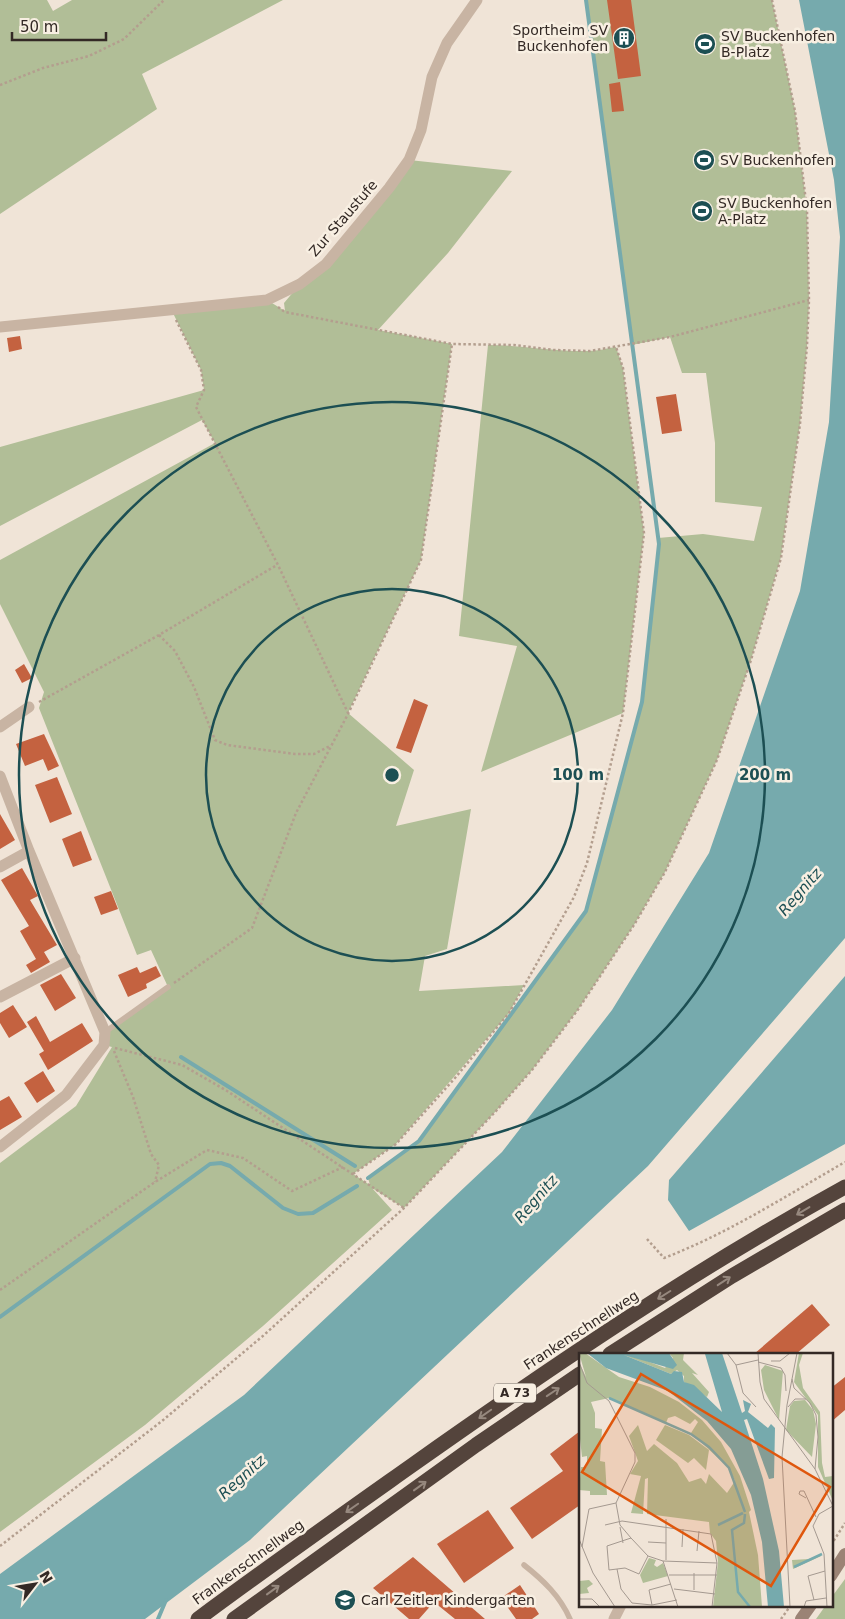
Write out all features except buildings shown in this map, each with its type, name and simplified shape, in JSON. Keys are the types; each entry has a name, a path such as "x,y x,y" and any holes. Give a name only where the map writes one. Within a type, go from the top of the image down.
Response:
{"highway":[{"name":"Frankenschnellweg","path":"198,1619 458,1432 584,1345 721,1259 845,1187"},
{"path":"612,1353 732,1276 845,1210"},
{"name":"A 73","path":"234,1619 476,1445 579,1375"}],"main road":[{"path":"832,1574 845,1554"},
{"path":"801,1619 810,1606"}],"street":[{"name":"Zur Staustufe","path":"0,327 267,300 300,284 326,264 389,188 409,160 421,130 432,77 447,43 477,0"},
{"path":"0,727 29,707"},
{"path":"0,776 29,851 105,1032 104,1045 66,1095 0,1147"},
{"path":"0,866 29,851"},
{"path":"0,997 75,958"},
{"path":"614,1619 620,1606"}],"lane":[{"path":"105,1032 168,988"},
{"path":"524,1565 545,1581 566,1610 570,1619"}],"path":[{"path":"0,86 43,68 89,56 124,39 164,0"},
{"path":"0,1546 162,1421 264,1335 404,1208 532,1070 577,1011 634,925 665,872 717,760 751,660 781,558 800,424 808,346 807,210 795,110 772,0"},
{"path":"267,300 285,312 452,344 514,345 554,350 590,351 670,337 809,300"},
{"path":"171,310 201,370 204,390 196,407 278,565 348,714"},
{"path":"168,988 252,928 296,813 348,714 421,560 452,344"},
{"path":"353,1174 396,1144 455,1078 509,1013 574,897 588,863 623,713 644,533 623,368 616,347"},
{"path":"29,707 159,635 278,565"},
{"path":"159,635 175,651 194,686 215,740 227,745 295,754 314,754 332,745"},
{"path":"155,1182 159,1165 151,1154 133,1097 112,1047 182,1065 227,1091 404,1208"},
{"path":"0,1290 155,1182 207,1150 243,1158 292,1191 343,1167"},
{"path":"647,1239 664,1258 680,1252 719,1233 845,1162"},
{"path":"832,1543 845,1523"},
{"path":"781,1619 790,1606"}],"green space":[{"path":"0,0 47,0 53,11 72,0 283,0 142,74 157,109 0,214"},
{"path":"585,0 772,0 795,110 807,210 809,300 800,424 781,557 751,660 717,760 665,872 634,925 577,1011 532,1070 496,1111 404,1208 372,1188 392,1210 263,1326 145,1425 0,1532 0,1163 76,1106 112,1047 104,1045 105,1032 168,987 151,950 137,955 39,708 44,692 0,604 0,560 215,443 202,420 0,526 0,447 204,390 201,370 171,309 267,300 285,311 284,303 300,284 326,264 409,160 512,171 448,253 378,330 452,344 421,560 348,713 414,770 396,826 471,809 447,949 425,956 419,991 524,985 509,1013 396,1144 353,1174 370,1185 368,1178 419,1141 586,911 642,702 659,544 658,538 703,534 754,541 762,507 715,502 715,443 706,373 682,373 670,337 632,345"},
{"path":"488,345 576,351 592,351 616,347 623,368 644,533 623,713 481,772 517,646 459,636"},
{"path":"845,1579 845,1619 816,1619 825,1606 832,1606 832,1597"}],"water":[{"name":"Regnitz","path":"799,0 845,0 845,938 648,1166 250,1540 145,1619 0,1619 0,1574 244,1395 502,1152 612,1010 709,853 800,591 829,422 840,237 834,180"},
{"path":"845,976 845,1144 689,1231 668,1200 669,1180"}],"waterway":[{"path":"368,1178 419,1141 586,911 642,702 659,544 586,0"},
{"path":"181,1057 355,1166"},
{"path":"0,1317 210,1164 221,1163 230,1166 283,1208 298,1214 313,1213 357,1186"},
{"path":"158,1619 166,1600"}],"place":[{"name":"Sportheim SV Buckenhofen","path":"624,38"},
{"name":"SV Buckenhofen B-Platz","path":"705,44"},
{"name":"SV Buckenhofen","path":"704,160"},
{"name":"SV Buckenhofen A-Platz","path":"702,211"},
{"name":"Carl Zeitler Kindergarten","path":"345,1600"}]}
